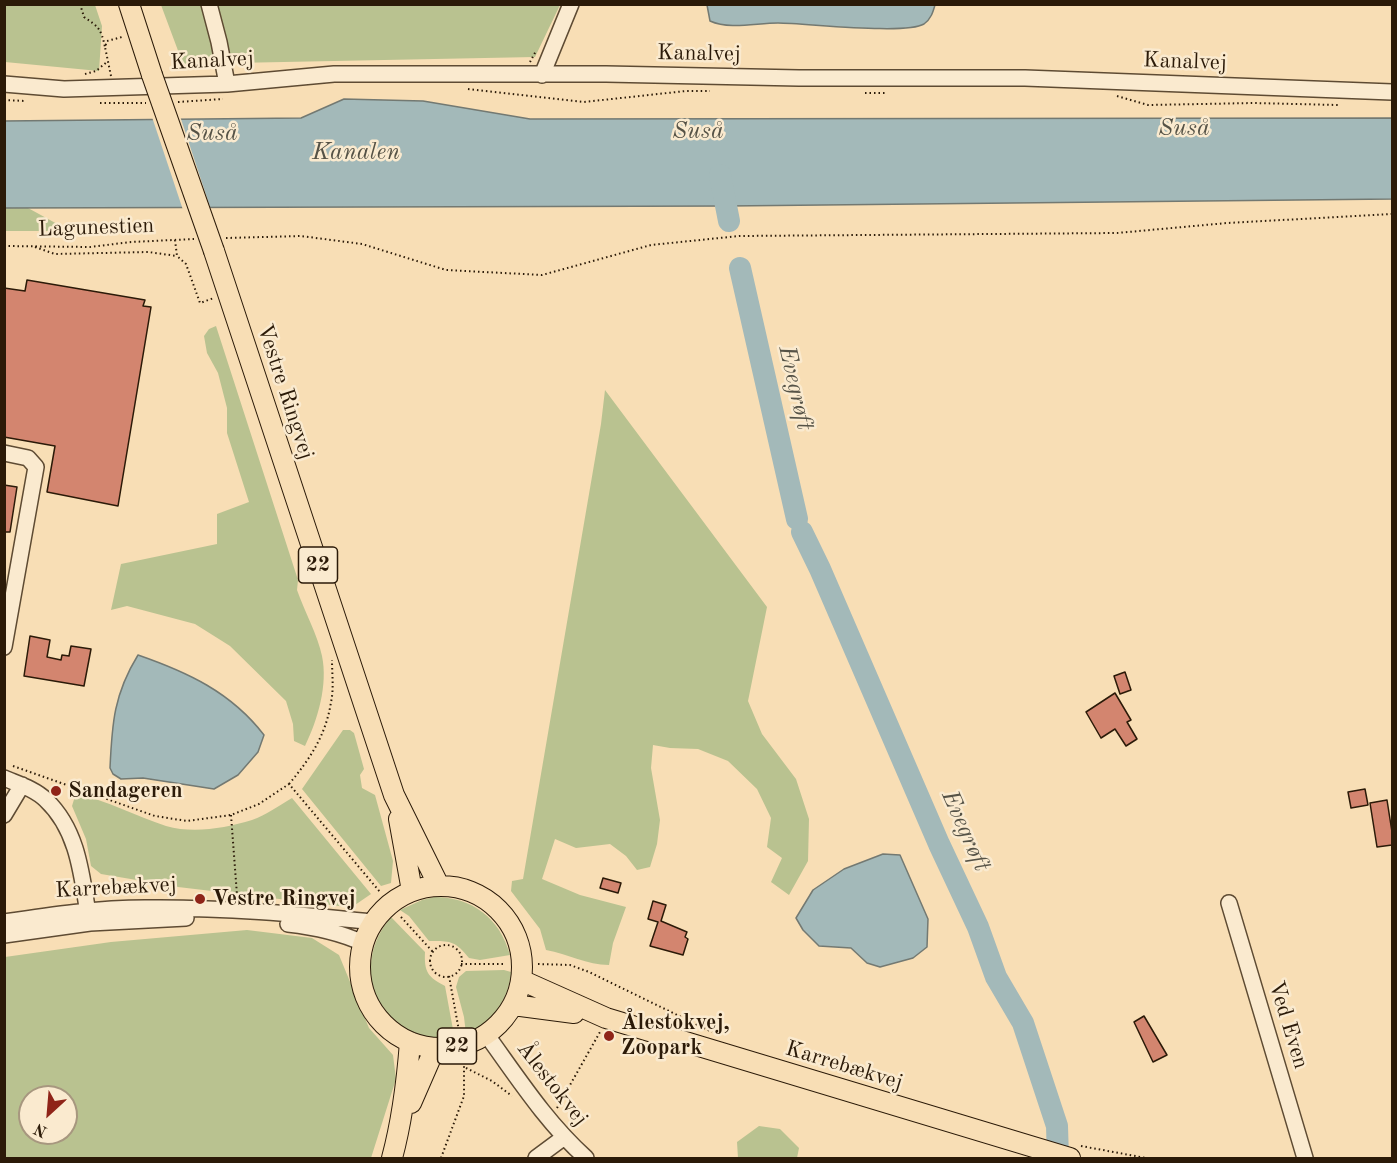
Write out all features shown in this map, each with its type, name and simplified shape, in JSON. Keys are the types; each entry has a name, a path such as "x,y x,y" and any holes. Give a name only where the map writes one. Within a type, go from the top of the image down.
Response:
{"main road":[{"name":"Vestre Ringvej","path":"129,4 211,242 394,795 412,891"},
{"name":"Vestre Ringvej","path":"394,795 439,886"},
{"name":"22","path":"439,886 457,887 489,902 512,928 519,944 522,962 521,980 513,1005 506,1016 486,1034 462,1045 435,1048 410,1042 395,1034 382,1023 364,993 360,977 360,960 363,943 373,922 384,909 412,891 439,886"},
{"name":"Karrebækvej","path":"521,980 606,1018"},
{"name":"Karrebækvej","path":"513,1005 606,1018 1066,1154"},
{"name":"22","path":"392,1158 408,1075 410,1042"},
{"name":"22","path":"397,1139 435,1048"}],"street":[{"path":"209,4 229,91"},
{"path":"542,75 571,4"},
{"name":"Kanalvej","path":"4,84 64,89 229,91 334,74 606,74 799,78 1025,78 1392,92"},
{"path":"4,453 28,458 36,467 4,647"},
{"path":"4,778 22,785 45,799 61,818 79,859 89,917"},
{"path":"4,815 22,785"},
{"name":"Ved Even","path":"1229,903 1305,1158"},
{"name":"Karrebækvej","path":"4,935 144,908 253,911 373,922"},
{"name":"Karrebækvej","path":"4,922 89,917 200,917 253,920 314,927 344,934 363,943"},
{"name":"Ålestokvej","path":"486,1034 563,1138 586,1158"},
{"path":"536,1158 563,1138"}],"path":[{"path":"80,4 84,17 97,25 100,31 111,68"},
{"path":"105,47 107,41 127,35"},
{"path":"461,88 584,102 686,91 719,91"},
{"path":"172,102 229,91"},
{"path":"863,93 886,93"},
{"path":"1112,94 1148,105 1254,103 1348,105"},
{"path":"4,100 27,101"},
{"path":"94,103 150,102"},
{"path":"175,239 211,242 302,236 362,244 446,270 542,275 651,244 739,236 1117,233 1227,223 1392,214"},
{"name":"Lagunestien","path":"4,246 90,247 175,239 177,256 186,264 200,303 214,298 211,289"},
{"path":"33,246 55,254 148,252 177,256"},
{"path":"4,763 155,816 187,821 231,816 260,804 289,784 308,762 321,740 332,701 332,657"},
{"path":"289,784 380,892"},
{"path":"227,895 237,896 231,816"},
{"path":"401,917 433,952"},
{"path":"441,945 452,946 460,953 461,964 457,971 444,976 435,972 430,962 433,952 441,945"},
{"path":"461,964 506,964"},
{"path":"538,964 570,965 589,972 711,1032"},
{"path":"449,976 459,1031"},
{"path":"550,1120 606,1018"},
{"path":"441,1158 464,1096 464,1058"},
{"path":"465,1068 513,1096 533,1100"},
{"path":"1066,1154 1146,1158"}],"green space":[{"path":"5,4 95,5 102,26 99,71 5,62"},
{"path":"161,5 560,5 535,57 183,64"},
{"path":"5,208 28,208 70,231 5,231"},
{"path":"216,326 298,580 297,590 322,656 324,678 321,702 305,746 294,741 293,724 286,701 230,646 195,624 127,606 111,610 121,564 217,544 217,514 249,502 227,433 227,408 218,373 207,353 204,336 209,329"},
{"path":"605,390 767,607 748,701 762,734 796,779 809,819 808,861 789,895 771,882 782,858 767,847 771,818 757,789 728,761 698,749 653,745 651,768 660,820 657,844 650,867 637,870 626,856 610,844 576,848 555,839 542,879 580,895 626,907 613,943 609,965 546,950 540,929 511,891 512,881 523,879"},
{"path":"343,730 350,730 354,733 364,769 360,775 362,788 375,795 393,861 391,883 381,886 302,789"},
{"path":"76,793 166,826 187,830 220,828 252,820 292,798 371,894 355,905 347,907 178,887 101,874 91,866 86,839 72,806"},
{"path":"434,897 460,901 482,912 499,930 510,955 480,960 469,958 460,948 451,943 429,941 409,916 400,910"},
{"path":"391,917 425,952 426,969 431,977 445,986 454,1035 450,1038 426,1036 405,1028 389,1015 378,999 372,980 372,959 378,938"},
{"path":"247,930 312,938 339,955 369,1028 393,1055 396,1079 371,1158 5,1158 5,957 111,942"},
{"path":"504,970 511,972 503,1001 484,1024 466,1034 456,987 459,977 466,971"},
{"path":"759,1126 780,1129 799,1148 797,1158 738,1158 737,1142"}],"water":[{"path":"707,4 935,5 930,18 924,24 913,27 877,29 778,23 718,24 710,21"},
{"name":"Kanalen","path":"344,99 423,101 530,119 1392,118 1392,199 728,206 5,208 4,121 301,118"},
{"path":"138,655 191,676 223,695 264,735 258,752 238,775 214,789 143,778 121,779 113,774 110,768 116,709 124,683"},
{"path":"883,854 900,855 928,919 927,947 913,958 880,967 867,963 851,948 819,946 803,930 796,918 813,890 844,869"}],"pier":[{"path":"180,116 211,210 183,210 152,117"}],"building":[{"path":"27,280 145,300 143,306 151,307 118,506 47,492 55,446 4,437 4,288 25,291"},
{"path":"4,485 17,487 10,532 4,532"},
{"path":"30,636 50,640 47,657 61,660 62,655 69,656 71,646 91,649 84,686 24,676"},
{"path":"1125,672 1131,690 1120,694 1114,676"},
{"path":"1115,693 1131,720 1127,722 1137,739 1126,746 1115,729 1101,738 1086,712"},
{"path":"1365,789 1368,805 1351,808 1348,792"},
{"path":"1387,800 1392,845 1377,847 1370,803"},
{"path":"603,878 621,883 618,893 600,888"},
{"path":"653,901 666,905 661,921 687,932 685,937 688,939 683,955 650,946 658,922 648,919"},
{"path":"1144,1016 1167,1055 1153,1062 1134,1022"}],"waterway":[{"name":"Evegrøft","path":"720,175 729,221"},
{"name":"Evegrøft","path":"740,268 797,519"},
{"name":"Evegrøft","path":"802,532 939,844 978,927 996,977 1023,1023 1057,1126 1058,1158"}],"place":[{"name":"Sandageren","path":"56,791"},
{"name":"Vestre Ringvej","path":"200,899"},
{"name":"Ålestokvej, Zoopark","path":"609,1036"}],"water label":[{"name":"Suså","path":"1184,129"},
{"name":"Suså","path":"698,132"},
{"name":"Suså","path":"212,134"}]}
